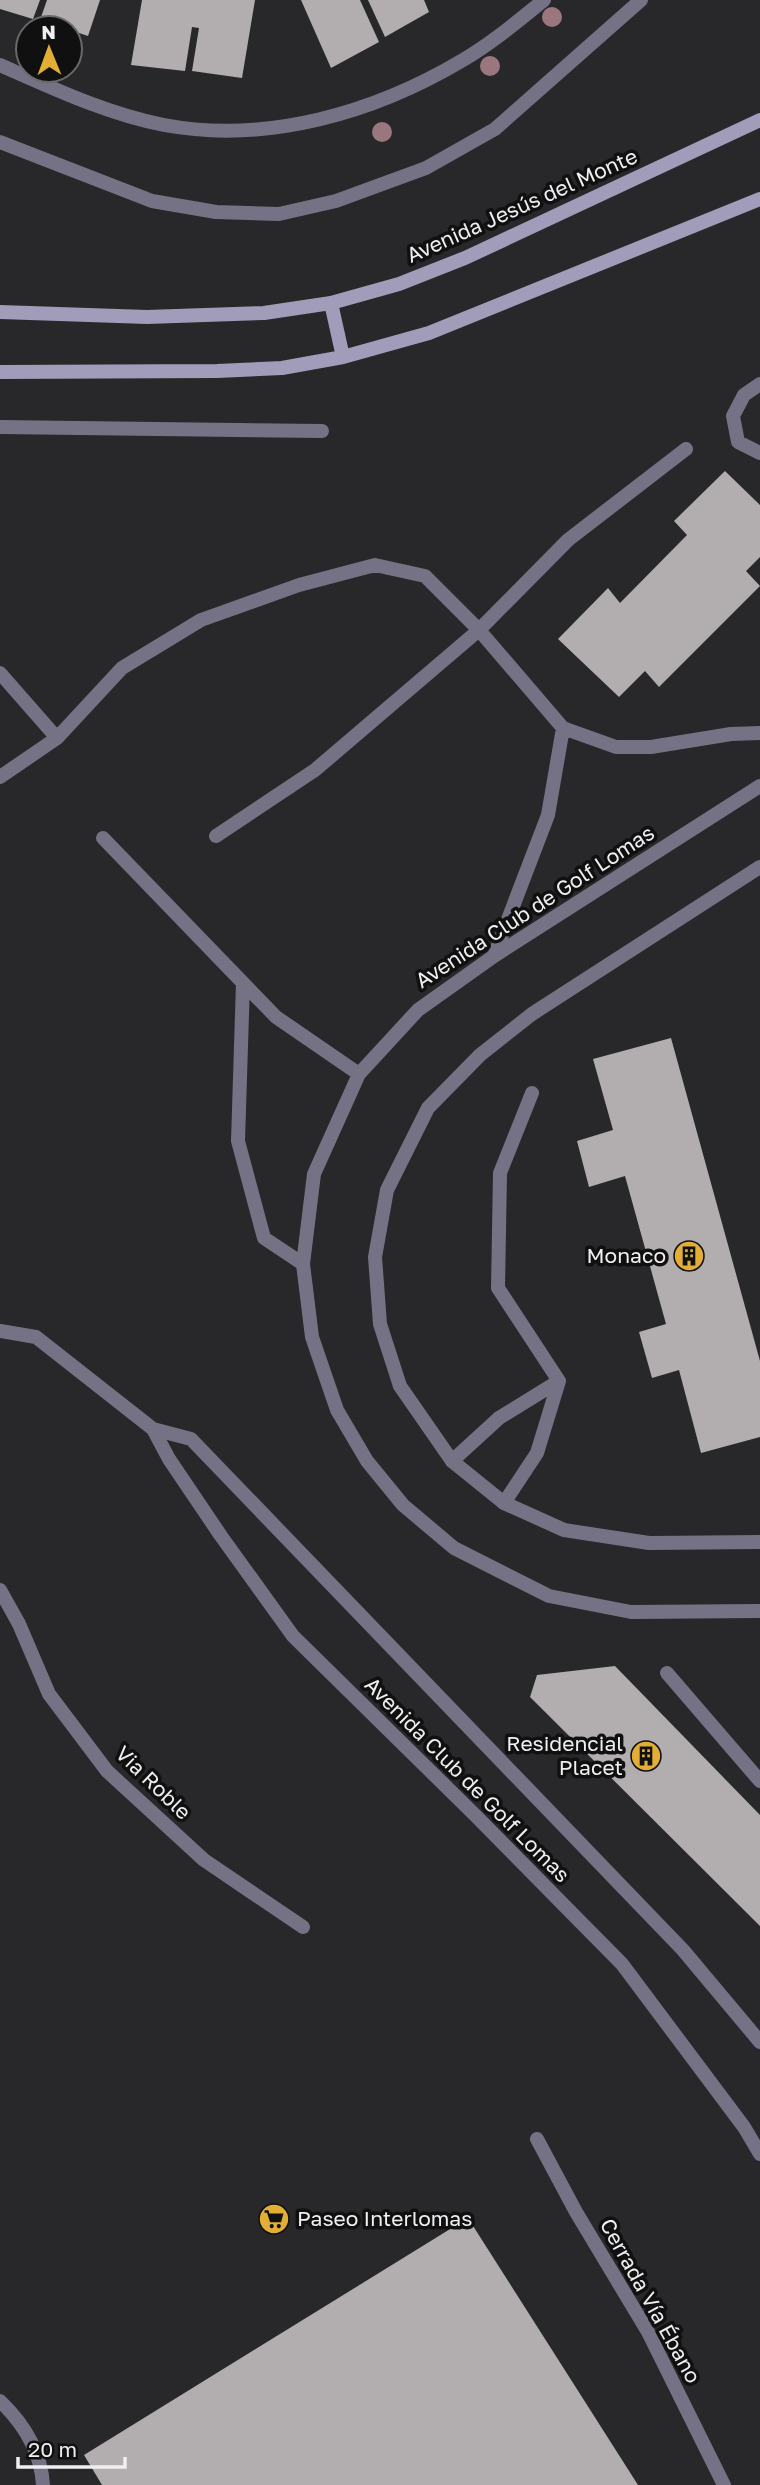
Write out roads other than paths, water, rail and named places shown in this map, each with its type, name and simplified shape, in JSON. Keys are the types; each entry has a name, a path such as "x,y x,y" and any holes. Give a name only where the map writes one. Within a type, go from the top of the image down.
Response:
{"main road":[{"name":"Avenida Jesús del Monte","path":"0,312 147,317 264,313 331,303 399,284 465,258 760,120"},
{"path":"0,372 217,371 282,368 343,358 429,333 760,199"},
{"path":"331,303 343,358"}],"street":[{"path":"0,65 112,111 164,125 216,131 274,129 325,118 377,102 463,60 544,0"},
{"path":"0,142 152,201 215,212 279,214 336,201 426,168 495,129 641,0"},
{"path":"760,384 744,395 733,416 738,442 760,453"},
{"path":"0,427 322,431"},
{"path":"216,836 315,770 479,630 568,540 686,449"},
{"path":"0,777 57,738 122,668 201,620 299,585 375,565 425,576 479,630 563,728 617,747 651,747 731,734 760,733"},
{"path":"0,673 57,738"},
{"path":"494,956 548,815 563,728"},
{"name":"Avenida Club de Golf Lomas","path":"760,786 494,956 418,1010 359,1074 314,1174 303,1264 312,1337 337,1410 367,1461 403,1505 454,1548 550,1596 631,1612 760,1611"},
{"path":"103,838 276,1017 359,1074"},
{"path":"760,867 532,1014 480,1055 428,1108 387,1191 375,1257 380,1324 400,1386 452,1461 504,1503 564,1530 649,1544 760,1542"},
{"path":"243,983 238,1141 264,1238 303,1264"},
{"path":"532,1093 500,1173 498,1288 559,1381"},
{"name":"Avenida Club de Golf Lomas","path":"0,1331 36,1337 153,1429 191,1439 683,1950 760,2042"},
{"path":"452,1461 499,1418 559,1381"},
{"path":"504,1503 537,1453 559,1381"},
{"name":"Avenida Club de Golf Lomas","path":"153,1429 169,1459 293,1636 622,1964 744,2127 760,2154"},
{"name":"Via Roble","path":"0,1590 19,1624 49,1694 107,1771 204,1860 303,1927"},
{"path":"667,1673 760,1781"},
{"name":"Cerrada Vía Ébano","path":"537,2139 576,2212 648,2332 724,2485"},
{"path":"0,2401 14,2414 27,2434 37,2455 43,2485"}],"place":[{"name":"Monaco","path":"689,1256"},
{"name":"Residencial Placet","path":"646,1756"},
{"name":"Paseo Interlomas","path":"274,2219"}]}
